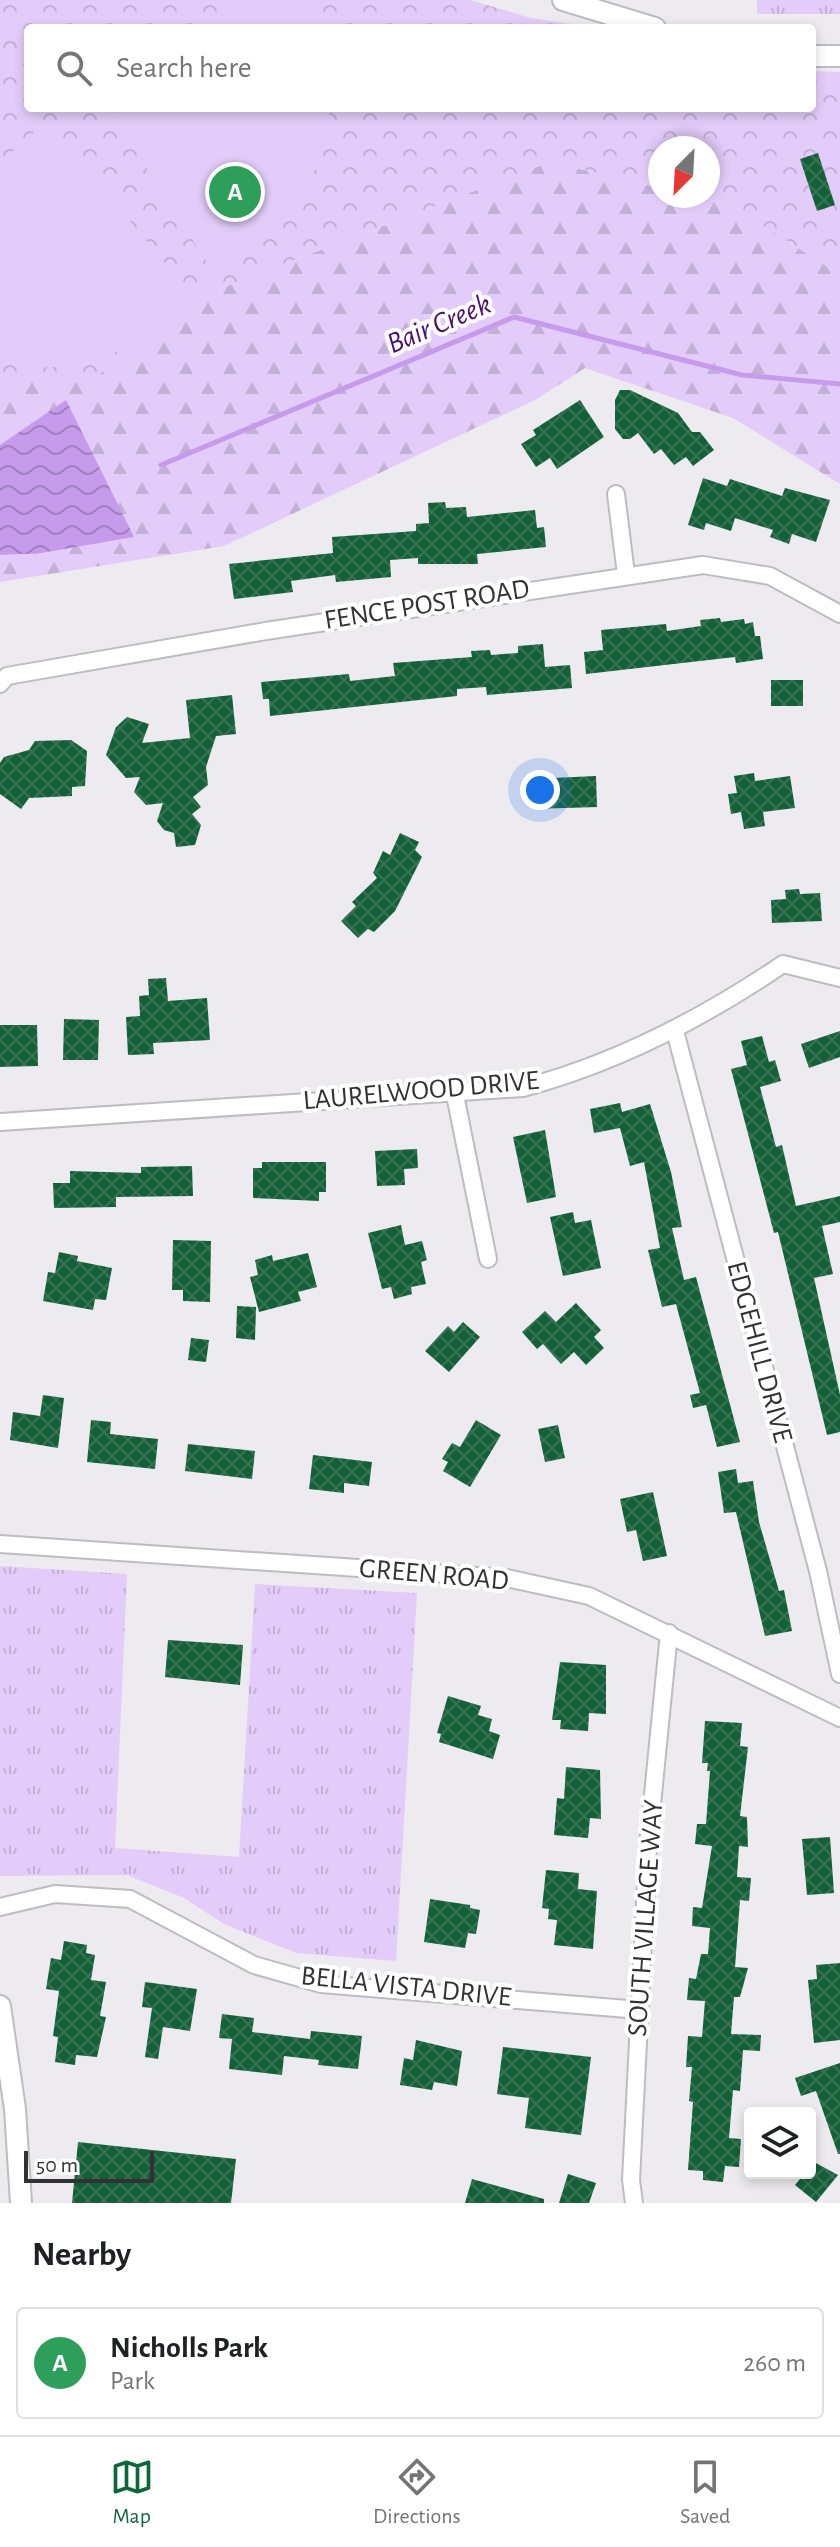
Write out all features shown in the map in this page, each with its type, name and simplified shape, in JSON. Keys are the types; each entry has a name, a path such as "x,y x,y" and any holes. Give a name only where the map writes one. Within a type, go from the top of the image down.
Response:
{"street":[{"path":"563,0 642,24"},
{"path":"816,56 840,56"},
{"path":"616,494 626,574"},
{"name":"FENCE POST ROAD","path":"3,680 626,574 703,565 770,576 840,614"},
{"name":"LAURELWOOD DRIVE","path":"0,1122 454,1090 523,1088 571,1075 675,1031 783,964 840,978"},
{"name":"EDGEHILL DRIVE","path":"675,1031 818,1571 840,1674"},
{"path":"454,1090 488,1259"},
{"name":"GREEN ROAD","path":"0,1544 507,1578 589,1596 840,1718"},
{"name":"SOUTH VILLAGE WAY","path":"634,2203 631,2180 648,1845 669,1633"},
{"name":"BELLA VISTA DRIVE","path":"0,1907 55,1894 130,1899 254,1965 321,1984 640,2010"},
{"path":"0,2006 15,2109 21,2203"}],"green space":[{"path":"0,0 470,0 531,18 570,24 24,24 24,112 816,112 816,71 840,72 840,275 733,206 720,203 720,136 648,136 648,185 550,162 203,295 128,363 79,381 0,381"},
{"path":"248,0 309,0 319,24 203,24"},
{"path":"757,0 840,0 840,14 757,14"},
{"path":"111,112 329,112 318,163 294,206 219,281"},
{"path":"38,129 52,129 193,296 129,344 93,365 34,368 0,360 0,162"},
{"path":"550,162 648,185 648,208 720,208 720,203 733,206 840,275 840,484 733,418 585,368 537,399 224,546 0,582 0,381 79,381 128,363 203,295"},
{"path":"0,1566 127,1574 115,1848 239,1857 255,1584 417,1593 396,1961 296,1953 224,1924 184,1898 127,1875 0,1876"}],"water":[{"path":"66,400 134,537 41,553 0,555 0,445"}],"building":[{"path":"818,153 835,205 817,211 800,159"},
{"path":"620,390 630,390 678,413 692,432 700,432 714,450 693,466 686,457 674,465 661,449 654,454 638,433 630,439 623,439 615,429 615,400"},
{"path":"580,400 604,437 557,469 550,458 536,467 521,444 536,435 533,430"},
{"path":"703,478 727,486 730,479 782,496 785,488 830,500 816,542 792,534 789,544 770,537 773,530 735,518 731,531 706,523 704,530 688,525"},
{"path":"445,502 446,508 466,507 467,517 535,510 537,528 544,527 546,547 477,554 478,564 418,564 418,558 390,560 391,577 336,582 335,575 291,581 293,592 234,599 229,564 333,553 332,537 416,531 416,524 429,523 428,503"},
{"path":"720,618 721,622 744,619 745,624 753,622 755,636 760,636 763,659 736,663 735,657 586,674 584,652 603,650 601,630 666,624 667,631 701,626 700,620"},
{"path":"543,644 545,667 570,665 572,688 487,695 486,687 457,689 457,696 270,716 269,699 263,699 261,682 349,674 350,681 395,676 393,663 472,657 471,651 490,650 491,655 518,653 518,646"},
{"path":"771,680 803,680 803,706 771,706"},
{"path":"232,695 236,734 216,736 206,767 208,785 193,797 201,807 192,814 201,825 195,845 176,847 174,833 164,830 157,821 163,803 146,805 134,792 140,777 126,778 106,755 116,727 127,717 149,724 142,743 190,738 186,700"},
{"path":"71,740 87,751 85,786 72,787 72,796 29,798 21,809 0,794 0,763 4,757 29,750 35,741"},
{"path":"754,773 755,781 790,776 795,808 763,812 765,826 744,829 741,812 731,814 728,794 737,793 734,776"},
{"path":"596,776 597,807 533,809 531,779"},
{"path":"400,833 419,842 415,850 422,857 395,911 374,932 368,929 358,938 341,921 356,906 352,902 377,878 373,873 383,851 390,855"},
{"path":"799,889 800,894 820,893 822,921 772,923 771,900 786,899 785,890"},
{"path":"166,978 168,1001 207,998 210,1040 153,1043 154,1054 128,1055 126,1017 140,1016 139,996 149,995 148,979"},
{"path":"64,1019 99,1020 98,1060 63,1060"},
{"path":"0,1025 37,1025 38,1066 0,1067"},
{"path":"840,1031 840,1057 809,1068 801,1044"},
{"path":"762,1036 769,1062 775,1060 781,1081 760,1087 776,1147 782,1145 796,1206 840,1196 840,1222 822,1226 833,1274 814,1278 840,1395 840,1432 827,1435 778,1232 774,1233 731,1069 747,1065 741,1041"},
{"path":"620,1103 622,1112 650,1104 671,1172 682,1227 672,1228 684,1280 696,1277 740,1442 717,1447 706,1405 693,1408 690,1395 700,1393 676,1304 662,1307 648,1250 660,1248 644,1162 630,1166 620,1128 594,1133 590,1109"},
{"path":"545,1130 556,1197 527,1203 513,1137"},
{"path":"417,1149 418,1168 404,1169 405,1185 377,1186 375,1151"},
{"path":"262,1162 326,1162 326,1192 319,1192 319,1201 253,1198 253,1168 262,1168"},
{"path":"192,1166 193,1196 116,1197 116,1207 54,1208 53,1183 70,1183 70,1171 141,1173 141,1167"},
{"path":"573,1212 575,1223 591,1220 601,1268 563,1276 550,1217"},
{"path":"401,1225 405,1245 422,1241 427,1260 421,1262 426,1284 411,1287 412,1294 394,1299 391,1287 382,1289 368,1233"},
{"path":"173,1240 211,1241 210,1302 183,1301 183,1290 172,1290"},
{"path":"59,1252 78,1256 77,1261 112,1268 106,1300 95,1299 93,1310 43,1301 48,1272 55,1273"},
{"path":"308,1253 317,1287 298,1292 301,1301 259,1312 250,1277 258,1275 255,1260 272,1255 273,1261"},
{"path":"576,1303 601,1330 594,1337 604,1348 586,1365 574,1352 561,1364 543,1344 537,1349 522,1332 545,1311 556,1322"},
{"path":"237,1306 256,1307 255,1340 236,1338"},
{"path":"463,1322 480,1337 449,1372 425,1351 448,1326 454,1332"},
{"path":"191,1338 209,1340 206,1362 188,1360"},
{"path":"43,1395 64,1398 58,1448 10,1440 13,1412 40,1416"},
{"path":"91,1420 111,1422 110,1434 158,1439 155,1469 87,1462"},
{"path":"476,1420 501,1435 470,1487 443,1471 448,1462 442,1459 452,1443 460,1447"},
{"path":"558,1425 565,1458 545,1462 538,1429"},
{"path":"188,1444 255,1451 252,1479 185,1471"},
{"path":"313,1455 372,1462 369,1486 344,1483 344,1493 309,1489"},
{"path":"736,1469 738,1483 753,1481 759,1522 779,1591 784,1590 792,1631 765,1636 736,1512 724,1513 718,1472"},
{"path":"653,1492 667,1556 643,1561 636,1530 627,1532 620,1499"},
{"path":"168,1640 243,1645 240,1685 165,1677"},
{"path":"560,1662 606,1665 606,1714 589,1713 588,1731 560,1729 561,1720 552,1720"},
{"path":"448,1696 481,1706 478,1715 492,1719 489,1731 500,1735 493,1759 439,1742 441,1734 437,1733"},
{"path":"705,1721 742,1723 740,1746 748,1747 740,1816 747,1817 748,1847 739,1846 737,1877 751,1878 749,1901 740,1900 735,1967 748,1968 740,1997 734,1997 731,2034 761,2035 760,2051 743,2050 740,2091 733,2090 729,2138 741,2139 739,2167 725,2166 723,2182 703,2180 703,2171 688,2170 693,2102 689,2101 692,2067 686,2067 688,2036 702,2037 705,2001 687,2000 689,1978 696,1979 701,1954 708,1954 710,1928 692,1926 693,1907 702,1908 712,1846 695,1844 697,1824 706,1824 710,1771 707,1771 708,1763 702,1763"},
{"path":"566,1767 600,1770 601,1819 590,1818 588,1838 554,1835 557,1798 564,1799"},
{"path":"830,1837 834,1893 807,1895 802,1839"},
{"path":"546,1870 579,1873 578,1889 597,1891 593,1949 554,1945 557,1920 548,1919 549,1909 542,1908"},
{"path":"430,1899 470,1905 470,1908 480,1910 476,1934 468,1933 465,1948 424,1942"},
{"path":"64,1941 87,1945 86,1953 95,1955 91,1980 106,1982 100,2016 106,2017 97,2057 76,2055 75,2065 55,2062 58,2037 53,2036 59,1991 46,1989 51,1958 61,1960"},
{"path":"840,1963 840,2040 814,2043 808,1980 817,1979 816,1965"},
{"path":"145,1982 197,1989 190,2031 163,2027 158,2059 145,2057 152,2008 142,2007"},
{"path":"222,2014 254,2018 252,2032 310,2039 311,2031 362,2036 358,2069 318,2065 319,2060 284,2056 282,2075 229,2069 232,2039 219,2038"},
{"path":"416,2040 462,2051 457,2086 434,2082 432,2090 400,2085 404,2058 413,2060"},
{"path":"503,2047 591,2057 581,2135 525,2128 529,2098 497,2094"},
{"path":"840,2063 838,2154 816,2091 801,2096 795,2078"},
{"path":"78,2142 236,2159 231,2203 72,2203"},
{"path":"816,2163 838,2175 816,2202 795,2185 800,2179 816,2179"},
{"path":"568,2174 596,2183 589,2203 559,2203"},
{"path":"472,2179 544,2199 544,2203 465,2203"}],"waterway":[{"name":"Bair Creek","path":"161,465 514,317 742,375 840,384"}],"place":[{"name":"Nicholls Park","path":"235,192"}]}
